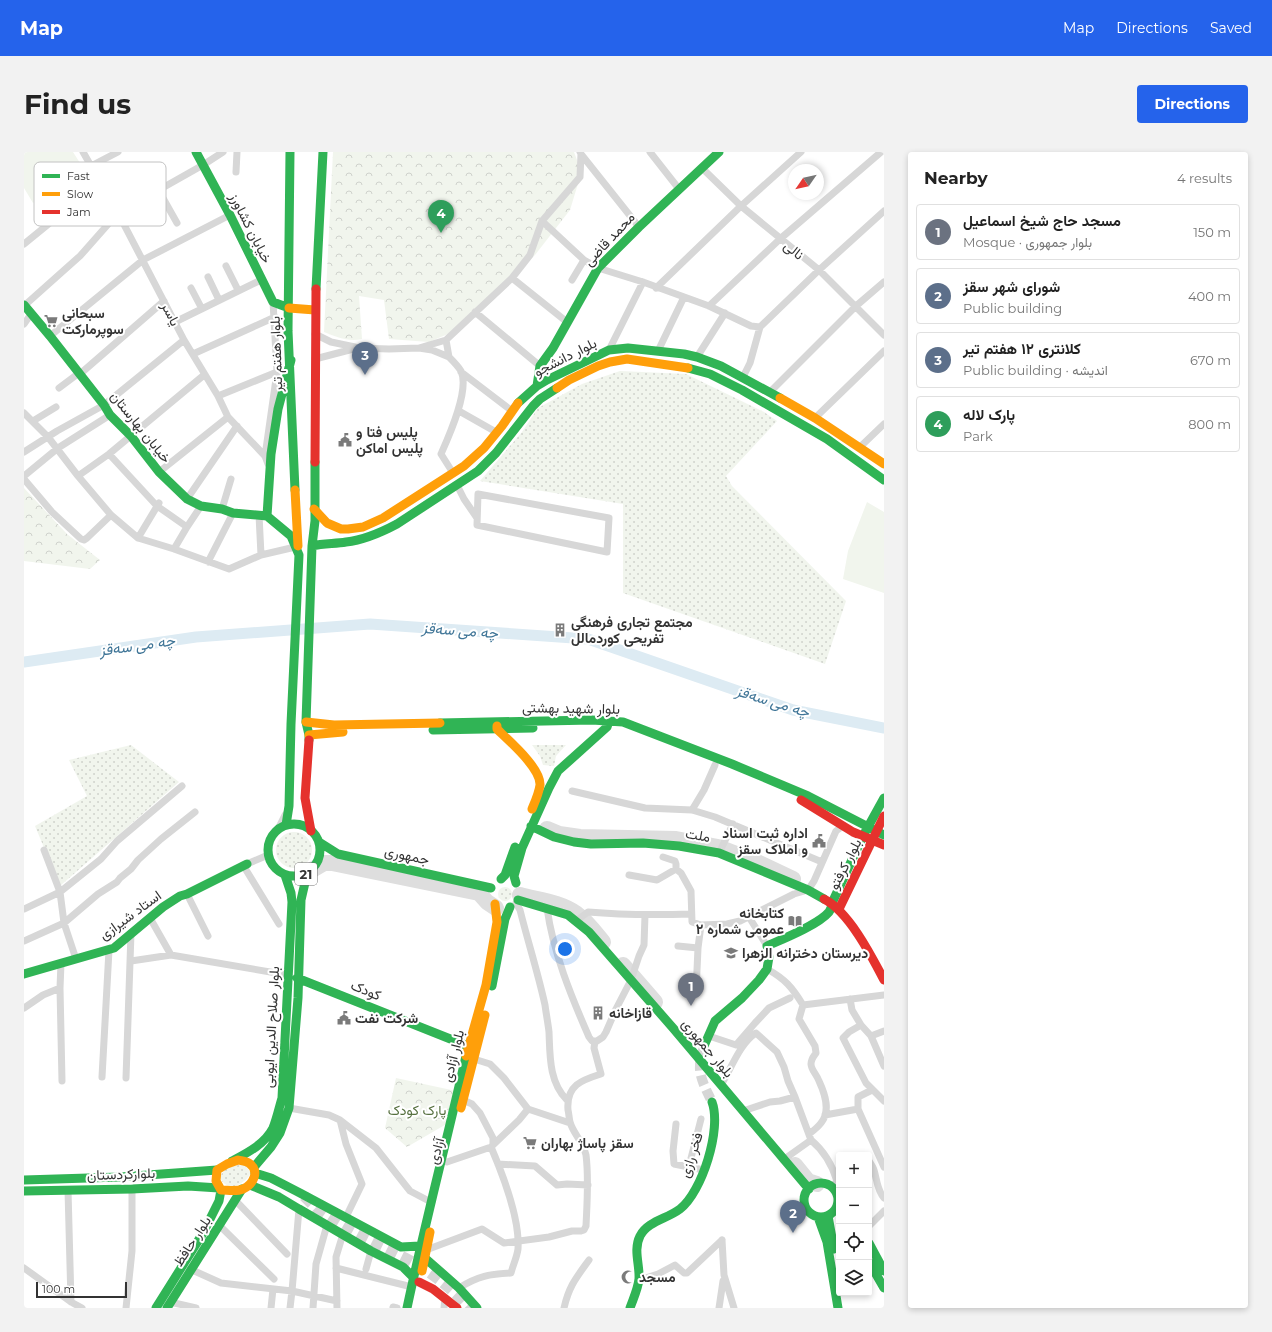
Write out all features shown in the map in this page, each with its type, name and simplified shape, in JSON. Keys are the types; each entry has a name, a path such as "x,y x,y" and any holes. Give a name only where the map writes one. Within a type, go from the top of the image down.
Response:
{"main road":[{"name":"خیابان کشاورز","path":"196,152 230,215 273,302"},
{"name":"بلوار هفتم تیر","path":"282,827 289,806 298,555 288,331 290,152"},
{"path":"311,831 305,798 309,735 306,722 314,521 315,334 323,152"},
{"name":"محمد قاضی","path":"537,386 540,366 553,348 598,268 717,153"},
{"path":"273,302 289,308 316,310"},
{"name":"خیابان بهارستان","path":"24,305 104,405 110,415 131,436 159,472 187,499 201,506 222,509 233,513 263,515"},
{"name":"بلوار دانشجو","path":"314,508 326,522 340,529 361,528 372,524 475,458 502,426 512,410 537,386 608,350 628,348 697,357 720,366 743,377 815,418 884,464"},
{"name":"بلوار دانشجو","path":"312,546 323,543 347,542 384,531 397,524 478,471 496,453 540,399 569,380 598,366 627,359 682,367 710,374 742,390 827,439 884,480"},
{"path":"290,360 278,409 263,515 291,536 298,555"},
{"path":"827,439 834,430"},
{"path":"453,473 458,484"},
{"name":"بلوار شهید بهشتی","path":"306,722 334,726 590,726 623,722 826,804 865,832"},
{"path":"497,726 537,773 540,784 536,800 525,823 505,875 491,888 491,898 495,904 501,908 515,904 520,890 514,876 516,866 531,826 558,771 608,724"},
{"name":"بلوار شهید بهشتی","path":"608,724 650,737 786,793 812,805 843,826 878,836 884,845"},
{"name":"بلوار شهید بهشتی","path":"309,735 333,732 497,726"},
{"path":"704,1046 715,1021 742,998 767,969 769,957 767,946 799,931 825,916 836,906 865,832 881,812 884,798"},
{"name":"بلوار کرفتو","path":"836,906 845,895 878,836 881,812"},
{"path":"268,855 271,838 282,827 291,824 302,825 311,831 319,842"},
{"name":"ملت","path":"531,826 542,833 574,842 591,844 644,843 679,846 719,853 808,890 836,906 868,950 884,980"},
{"name":"21","path":"268,855 271,864 284,875 292,877 300,876 307,874 317,864 320,857 319,842"},
{"name":"جمهوری","path":"319,842 338,854 491,888"},
{"name":"استاد شیرازی","path":"24,974 114,948 163,907 180,896 187,894 245,864"},
{"name":"بلوار صلاح الدین ایوبی","path":"254,1170 277,1138 286,1122 289,1108 298,998 297,978 302,900 307,874"},
{"name":"بلوار صلاح الدین ایوبی","path":"232,1161 258,1145 272,1130 282,1098 292,902 291,893 284,875"},
{"path":"501,879 507,879 516,883"},
{"name":"بلوار آزادی","path":"407,1308 424,1252 432,1201 468,1046 479,1011 497,922 495,904"},
{"name":"بلوار جمهوری","path":"515,904 547,908 568,915 589,932 809,1189"},
{"name":"آزادی","path":"412,1308 415,1282 474,1059 498,958 505,919 515,904"},
{"name":"کودک","path":"297,978 468,1046"},
{"name":"فخر رازی","path":"630,1308 639,1280 637,1248 639,1237 647,1227 686,1204 702,1176 712,1145 716,1115 712,1102"},
{"path":"457,1308 433,1289 415,1282 403,1267 279,1197 246,1187 235,1190 220,1189 215,1178 217,1170 232,1161 245,1160 250,1162 254,1170 401,1247 424,1252 478,1308"},
{"name":"بلوارکردستان","path":"24,1180 97,1179 217,1170"},
{"path":"246,1187 254,1170"},
{"path":"196,1186 200,1181 198,1172"},
{"path":"836,1188 821,1183 812,1186 804,1199 805,1206 809,1212 818,1217 834,1214 832,1230 836,1260"},
{"name":"بلوارکردستان","path":"24,1191 196,1186 220,1189"},
{"name":"بلوار حافظ","path":"168,1305 235,1200 246,1187"},
{"name":"بلوار حافظ","path":"156,1308 203,1233 219,1201 220,1189"},
{"path":"818,1217 827,1242 838,1308"},
{"path":"872,1248 884,1270"},
{"path":"872,1267 884,1288"},
{"path":"841,1296 843,1308"}],"street":[{"name":"یاسر","path":"83,152 89,162"},
{"path":"99,162 118,152"},
{"path":"166,187 203,166 223,152"},
{"path":"236,172 237,152"},
{"path":"650,152 679,189"},
{"path":"656,288 801,152"},
{"path":"710,306 780,239 881,152"},
{"path":"419,348 446,340 512,278 530,255 542,221 580,177 580,153"},
{"path":"580,153 639,227"},
{"name":"نالی","path":"702,168 742,206 819,270 884,335"},
{"path":"166,203 177,223"},
{"path":"743,377 750,363 760,327 819,270 884,211"},
{"path":"50,336 143,260 230,215"},
{"path":"542,221 584,260 598,268 643,282 656,288 710,306 751,326 760,327"},
{"path":"24,244 46,226"},
{"path":"24,305 80,256 107,226"},
{"name":"یاسر","path":"125,226 184,340 218,396 228,417 265,456 270,468"},
{"path":"572,280 584,260"},
{"path":"226,266 238,290"},
{"path":"208,277 219,300"},
{"path":"512,278 567,322"},
{"path":"175,322 238,290 262,280"},
{"path":"608,350 643,282"},
{"path":"770,392 856,306 884,282"},
{"path":"191,288 202,308"},
{"path":"658,351 684,297"},
{"path":"59,388 79,374 164,301"},
{"path":"265,456 277,372 273,302"},
{"path":"475,312 540,366"},
{"path":"697,357 725,313"},
{"path":"24,324 32,314"},
{"path":"193,354 275,317"},
{"path":"315,334 331,342 357,348 419,348 432,350 449,357"},
{"path":"24,452 104,405 184,340"},
{"path":"446,340 449,357 461,372 512,410"},
{"path":"315,359 357,348"},
{"path":"815,418 884,352"},
{"path":"218,396 277,372"},
{"path":"453,473 441,454 459,411 463,386 461,372"},
{"path":"78,476 109,454 204,375"},
{"path":"33,421 56,407"},
{"path":"459,411 496,432"},
{"path":"24,413 58,448 78,476 111,515 138,538 229,569 261,555 291,548"},
{"path":"110,415 58,448 24,478 52,512 81,539 84,540 111,515"},
{"path":"159,472 228,417"},
{"path":"860,448 884,424"},
{"path":"187,499 237,426"},
{"path":"109,454 158,505 187,527"},
{"path":"222,509 231,479"},
{"path":"458,484 477,509"},
{"path":"458,484 464,499 477,518"},
{"path":"478,494 609,518 607,552 477,525 477,518 478,494"},
{"path":"138,538 158,505"},
{"path":"174,549 201,506"},
{"path":"208,562 233,513"},
{"path":"261,555 263,515"},
{"path":"692,810 704,790 715,765"},
{"path":"24,909 60,892 101,859 118,841 182,786"},
{"path":"572,791 646,808 692,810 733,824 822,862"},
{"path":"24,941 64,923 98,894 132,869 138,860 194,812"},
{"path":"719,853 733,824"},
{"path":"576,921 588,912 691,918 701,925 727,924 740,921 794,894 808,890 814,881 836,832 843,826"},
{"path":"44,850 60,892 64,923 76,959"},
{"path":"268,855 245,864 279,924"},
{"path":"663,857 675,861 676,869 681,873 691,891 691,918"},
{"path":"628,875 657,880 676,869"},
{"path":"187,894 208,936"},
{"path":"515,904 520,910 545,1005 549,1031 550,1067 560,1093 567,1100"},
{"path":"547,908 549,922 560,961 586,1030 592,1041 595,1041"},
{"path":"595,1041 603,1037 606,1032 631,980 644,945 645,915"},
{"path":"749,917 767,946"},
{"path":"150,918 171,955"},
{"path":"696,992 698,948 701,925"},
{"path":"126,1078 131,933"},
{"path":"678,946 698,948"},
{"path":"102,1077 109,950"},
{"path":"131,961 171,955 288,975"},
{"path":"61,964 60,988 62,1081"},
{"path":"767,969 781,977 794,991 803,1005 799,1019 815,1046 816,1053 811,1063 826,1103 826,1115 821,1123 810,1137 783,1160"},
{"path":"24,1008 43,996 60,988"},
{"path":"803,1005 884,995"},
{"path":"709,1036 736,1046 769,1008 790,998"},
{"path":"850,999 852,1010 861,1025 871,1036 884,1066"},
{"path":"861,1025 849,1032 843,1038 866,1084 884,1101"},
{"path":"871,1036 884,1031"},
{"path":"721,1085 740,1050 756,1033 777,1052 810,1137 826,1156 836,1178"},
{"path":"424,1252 482,1229 504,1243 549,1237 572,1231 584,1230 586,1226 588,1185 586,1154 570,1123 567,1100 572,1090 582,1080 602,1074 594,1048 595,1041"},
{"path":"474,1059 490,1064 504,1078 528,1109 570,1123"},
{"path":"872,1090 858,1097 858,1109 884,1166 872,1171 880,1194 884,1198"},
{"path":"743,1111 770,1102 795,1097"},
{"path":"459,1288 471,1280 492,1274 511,1273 518,1251 516,1221 492,1146 493,1138 480,1113 472,1104 463,1100"},
{"path":"289,1108 329,1115 340,1120 376,1148 410,1191 429,1201 432,1201"},
{"path":"447,1162 492,1146 519,1120 528,1109"},
{"path":"826,1115 858,1109"},
{"path":"689,1166 701,1119"},
{"path":"340,1120 346,1144 362,1184 346,1217"},
{"path":"676,1124 673,1151 674,1162 676,1164 704,1170"},
{"path":"498,1164 535,1166 557,1185 588,1185"},
{"path":"126,1308 132,1251 132,1189"},
{"path":"68,1190 71,1302"},
{"path":"235,1200 287,1254"},
{"path":"290,1308 299,1209"},
{"path":"871,1224 884,1211"},
{"path":"219,1225 274,1279"},
{"path":"313,1308 316,1264 327,1225"},
{"path":"190,1269 221,1283 292,1290 313,1295 337,1304 336,1257 343,1234"},
{"path":"639,1280 658,1274 675,1265 684,1274 687,1273 722,1240 724,1275 734,1308"},
{"path":"366,1269 371,1250"},
{"path":"564,1308 571,1284 590,1260"},
{"path":"24,1268 80,1307"},
{"path":"336,1268 415,1282"},
{"path":"719,1308 723,1281"},
{"path":"271,1308 274,1289"},
{"path":"444,1308 445,1298"},
{"path":"168,1305 196,1308"}],"green space":[{"path":"24,152 73,152 79,162 34,162 33,203 24,188"},
{"path":"333,152 574,152 580,177 570,210 535,255 448,334 429,342 389,339 384,300 359,296 362,339 347,339 324,332"},
{"path":"620,371 686,374 764,412 777,421 726,476 732,486 846,601 825,664 623,593 623,504 480,481 522,432 538,408 582,384"},
{"path":"24,488 67,534 100,560 90,569 24,561"},
{"path":"867,502 884,512 884,593 843,579 848,551"},
{"path":"131,745 179,782 60,886 35,826 87,796 69,760"},
{"path":"532,745 566,745 556,756 554,766 543,765 540,756"},
{"path":"298,832 307,837 311,843 311,857 307,863 298,868 290,868 281,863 277,857 276,846 281,837 287,833"},
{"path":"502,887 508,887 512,891 512,897 508,901 502,901 498,897 498,891"},
{"name":"پارک کودک","path":"396,1078 456,1091 450,1122 407,1147 385,1128"},
{"path":"244,1164 251,1173 244,1181 236,1186 223,1183 220,1178 226,1169"}],"waterway":[{"name":"چە می سەقز","path":"24,662 196,637 370,624 588,639 793,710 884,728"}],"taxiway":[{"path":"547,829 559,834 580,837 676,839 718,847 757,862 793,879"},
{"path":"312,870 324,863 332,863 479,893 487,902 496,908"},
{"path":"520,895 557,904 571,910 584,920 603,942"},
{"path":"623,965 655,1002"},
{"path":"795,1165 808,1181 817,1184"}],"tunnel":[{"path":"704,1046 700,1060 700,1070 712,1102"},
{"path":"304,1196 319,1211 332,1220 423,1268 455,1293 470,1308"}],"traffic: fast":[{"path":"196,152 230,215 273,302 289,308"},
{"path":"290,152 288,331 295,490"},
{"path":"316,289 323,152"},
{"path":"537,386 540,366 553,348 598,268 639,227 719,152"},
{"path":"24,305 104,405 110,415 131,436 159,472 187,499 201,506 222,509 233,513 267,516"},
{"path":"518,403 537,386 547,380 609,350 628,348 684,354 697,357 721,366 780,398"},
{"path":"286,825 289,806 291,724 299,555 291,536 267,516 271,454 278,409 291,360"},
{"path":"688,368 710,374 742,390 827,439 884,480"},
{"path":"312,546 342,543 366,538 397,524 478,471 496,453 533,406 540,399 557,388"},
{"path":"309,740 306,722 312,546 315,521 315,462"},
{"path":"440,723 592,720 623,722 732,764 808,796 884,835"},
{"path":"516,883 514,876 522,848 558,771 607,727 609,721"},
{"path":"433,730 533,728"},
{"path":"704,1046 715,1021 742,998 767,969 769,957 767,946 809,927 829,912 863,836 884,798"},
{"path":"289,824 299,824 313,831 320,845 320,850 320,855 313,869 299,876 289,876 279,872 272,865 268,855 268,845 272,835 279,828 289,824"},
{"path":"531,826 554,837 574,842 591,844 643,843 679,846 719,853 808,890 824,899"},
{"path":"319,842 338,854 491,888"},
{"path":"501,879 505,875 515,847"},
{"path":"24,974 114,948 163,907 180,896 187,894 247,864"},
{"path":"254,1167 271,1147 280,1133 289,1108 298,998 301,900 307,874"},
{"path":"232,1161 255,1148 270,1134 282,1098 292,902 291,893 285,875"},
{"path":"518,900 568,915 589,932 673,1028 809,1189"},
{"path":"492,986 505,919 510,907"},
{"path":"297,978 468,1046"},
{"path":"407,1308 466,1056"},
{"path":"630,1308 637,1290 639,1279 637,1247 640,1236 648,1227 680,1209 688,1201 696,1189 702,1175 712,1143 714,1128 712,1102"},
{"path":"24,1180 120,1177 217,1170"},
{"path":"255,1173 271,1178 300,1193"},
{"path":"821,1183 827,1184 833,1188 837,1194 838,1200 837,1206 833,1212 827,1216 821,1217 815,1216 809,1212 805,1206 804,1200 805,1194 809,1188 815,1184 821,1183"},
{"path":"250,1185 279,1197 299,1209"},
{"path":"24,1191 132,1189 188,1186 219,1188"},
{"path":"167,1308 242,1189"},
{"path":"156,1308 203,1233 219,1201 221,1190"},
{"path":"300,1193 401,1247 420,1246"},
{"path":"299,1209 371,1251 403,1267 414,1278"},
{"path":"828,1216 834,1249"},
{"path":"818,1217 827,1242 838,1308"},
{"path":"872,1249 884,1271"},
{"path":"425,1258 459,1288 477,1308"},
{"path":"872,1267 884,1288"}],"traffic: slow":[{"path":"289,308 315,310"},
{"path":"557,388 569,380 598,366 627,359 688,368"},
{"path":"780,398 815,418 884,464"},
{"path":"314,509 327,523 341,529 363,527 383,518 464,466 484,448 518,403"},
{"path":"295,490 298,546"},
{"path":"306,722 334,725 440,723"},
{"path":"497,726 497,729 530,763 539,778 540,785 532,809"},
{"path":"309,735 343,732"},
{"path":"466,1056 486,985 497,922 495,904"},
{"path":"461,1108 485,1015"},
{"path":"238,1160 247,1162 253,1167 255,1170 254,1178 247,1187 240,1190 221,1190 216,1181 217,1170 238,1160"},
{"path":"422,1271 430,1232"}],"traffic: jam":[{"path":"315,462 316,289"},
{"path":"309,740 305,798 311,831"},
{"path":"801,800 853,832 884,845"},
{"path":"839,909 884,816"},
{"path":"824,899 833,905 851,924 866,947 884,980"},
{"path":"419,1282 433,1289 457,1308"}],"place":[{"name":"پارک لاله","path":"441,233"},
{"name":"سبحانی سوپرمارکت","path":"51,321"},
{"name":"کلانتری ۱۲ هفتم تیر","path":"365,375"},
{"name":"پلیس فتا و پلیس اماکن","path":"345,440"},
{"name":"مجتمع تجاری فرهنگی تفریحی کوردمالل","path":"560,630"},
{"name":"اداره ثبت اسناد و املاک سقز","path":"819,841"},
{"name":"کتابخانه عمومی شماره ۲","path":"795,921"},
{"name":"دیرستان دخترانه الزهرا","path":"731,953"},
{"name":"مسجد حاج شیخ اسماعیل","path":"691,1006"},
{"name":"قازاخانه","path":"598,1013"},
{"name":"شرکت نفت","path":"344,1018"},
{"name":"سقز پاساژ بهاران","path":"530,1143"},
{"name":"شورای شهر سقز","path":"793,1233"},
{"name":"مسجد","path":"628,1277"}]}
